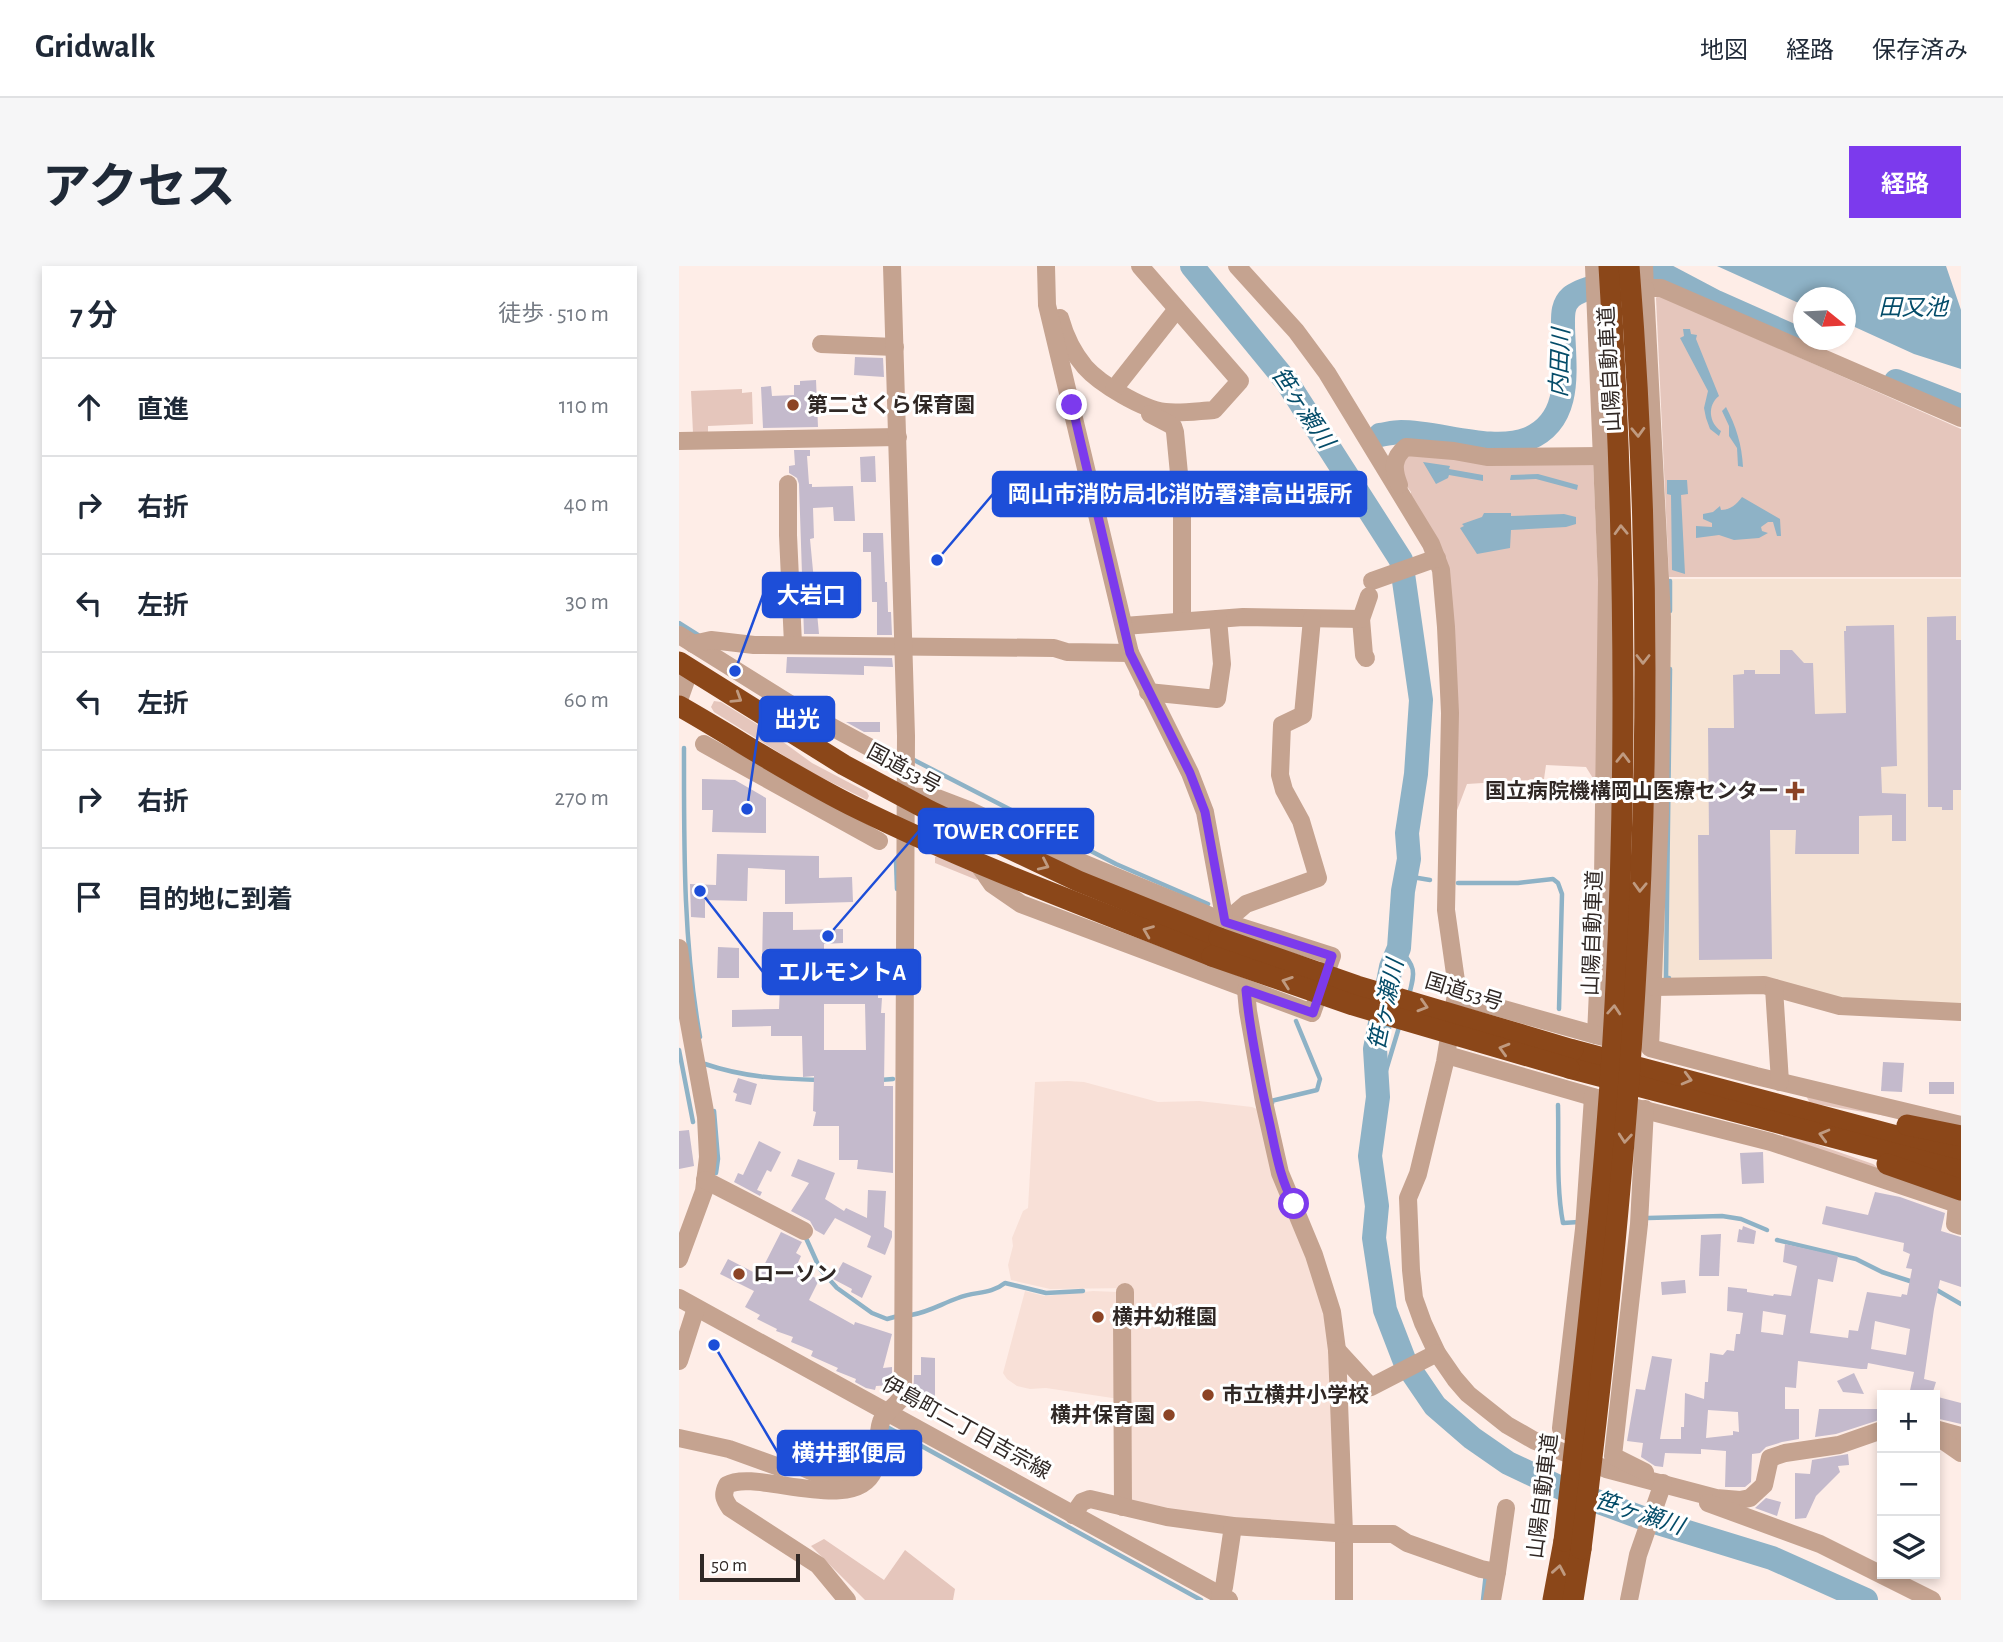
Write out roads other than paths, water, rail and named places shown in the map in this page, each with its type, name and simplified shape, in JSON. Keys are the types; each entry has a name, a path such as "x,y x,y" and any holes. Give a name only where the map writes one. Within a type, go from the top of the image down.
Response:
{"highway":[{"name":"山陽自動車道","path":"1573,1600 1573,1545 1607,1112 1620,875 1624,641 1609,266"},
{"name":"山陽自動車道","path":"1553,1600 1573,1545 1612,1283 1633,1027 1644,766 1642,273"},
{"name":"国道53号","path":"684,665 844,765 930,811 1078,881 1218,938 1353,1004 1571,1059 1805,1110 1961,1153"},
{"name":"国道53号","path":"679,706 856,808 978,864 1066,899 1218,938"},
{"name":"国道53号","path":"1571,1059 1961,1171"},
{"path":"1805,1110 1875,1118 1961,1136"},
{"path":"1860,1144 1876,1160 1961,1190"}],"street":[{"path":"847,1600 818,1565 730,1508 723,1492 727,1485 733,1482 837,1490 856,1487 869,1478 874,1470 881,1421 888,1411 901,1401 903,1393 904,646 892,266"},
{"path":"1046,266 1047,305 1130,653 1190,773 1205,812 1218,938"},
{"path":"1048,294 1074,352 1087,369 1114,389 1146,408 1166,412 1214,410 1240,381 1140,266"},
{"path":"1237,266 1296,331 1327,373 1435,558 1443,582 1450,713 1445,910 1457,996 1447,1055 1418,1174 1408,1198 1408,1235 1414,1298 1433,1355 1468,1394 1507,1425 1535,1441 1606,1469 1820,1544 1933,1600"},
{"path":"1594,266 1607,580 1607,744 1596,1035"},
{"path":"1642,273 1661,288 1961,418"},
{"path":"1642,273 1662,617 1660,813 1650,1048"},
{"path":"1114,389 1177,309"},
{"path":"821,344 895,347"},
{"path":"1146,408 1151,416 1173,426 1175,432 1182,505 1182,620"},
{"path":"679,440 898,437"},
{"path":"1397,491 1400,488 1395,475 1396,457 1406,447 1487,457 1602,456"},
{"path":"788,484 793,644"},
{"path":"1182,505 1241,505"},
{"path":"1366,658 1361,619 1371,589 1435,558"},
{"path":"1148,692 1217,699 1222,664 1218,619"},
{"path":"1218,938 1246,904 1318,878 1301,821 1284,790 1280,775 1282,725 1303,715 1313,619"},
{"path":"1124,626 1182,620 1361,619"},
{"path":"686,639 754,645 1054,648 1067,652 1130,653"},
{"path":"686,639 793,706 880,753"},
{"path":"679,700 684,665"},
{"path":"793,706 827,738 844,765"},
{"path":"704,744 879,841"},
{"path":"777,763 786,789"},
{"path":"811,803 856,808"},
{"path":"978,864 992,884 1021,904 1313,1013 1332,956 1218,938"},
{"path":"1021,904 1066,899"},
{"path":"679,948 683,1011 706,1117 708,1157 701,1198 679,1258"},
{"path":"1654,987 1764,985 1840,1006 1961,1012"},
{"path":"1774,988 1780,1082"},
{"path":"1246,990 1264,1102 1280,1173 1331,1302 1337,1350 1344,1600"},
{"path":"1457,996 1596,1035 1961,1125"},
{"path":"1548,1084 1557,1024"},
{"path":"1447,1055 1593,1097 1771,1142 1957,1204 1955,1224 1961,1226"},
{"path":"1593,1097 1584,1229 1561,1427 1661,1487 1716,1498 1750,1498 1763,1485 1770,1458 1785,1453 1839,1445 1877,1432"},
{"path":"1613,1456 1639,1224 1645,1109"},
{"path":"705,1180 804,1231"},
{"path":"1123,1507 1122,1315 1125,1292"},
{"name":"伊島町二丁目吉宗線","path":"679,1298 1225,1597"},
{"path":"679,1362 696,1308"},
{"path":"1337,1350 1371,1387 1433,1355"},
{"path":"1940,1430 1961,1436"},
{"path":"679,1438 729,1449 779,1468 791,1462 814,1473 839,1480 859,1475 869,1478"},
{"path":"1940,1438 1961,1453"},
{"path":"1629,1600 1638,1555 1661,1487"},
{"path":"1073,1515 1082,1502 1090,1499 1167,1517 1233,1526 1393,1534 1407,1543 1490,1570"},
{"path":"1493,1600 1490,1570 1506,1507"},
{"path":"1225,1597 1224,1587 1233,1526"}],"water":[{"name":"田又池","path":"1717,266 1946,266 1961,310 1961,369 1914,354 1856,328 1856,287 1793,287 1793,300"},
{"path":"1683,329 1690,329 1691,334 1697,335 1696,339 1719,396 1713,404 1711,414 1721,431 1719,436 1710,429 1706,418 1704,408 1708,391 1680,338 1684,336"},
{"path":"1726,407 1738,436 1743,467 1738,466 1737,448 1729,436 1729,426 1722,411"},
{"path":"1423,462 1483,475 1483,481 1449,475 1436,484"},
{"path":"1538,474 1578,485 1577,490 1536,479 1510,480 1511,475"},
{"path":"1667,480 1687,480 1688,494 1681,495 1685,574 1672,570 1671,495 1667,494"},
{"path":"1742,497 1780,519 1781,536 1777,536 1773,522 1768,522 1761,527 1762,531 1768,533 1759,538 1734,540 1719,535 1696,538 1696,526 1712,527 1712,523 1703,519 1703,514 1713,512 1720,506 1721,510 1730,508"},
{"path":"1484,513 1511,513 1511,516 1564,514 1576,517 1576,524 1511,530 1510,548 1477,554 1460,528 1464,526 1462,524 1482,517"}],"waterway":[{"name":"笹ヶ瀬川","path":"1192,266 1287,382 1401,560 1421,700 1416,774 1407,833 1409,859 1403,891 1399,948 1391,967 1375,1049 1378,1097 1370,1156 1377,1206 1374,1238 1385,1310 1405,1362 1435,1406 1472,1438 1508,1463 1561,1488 1645,1519 1772,1558 1866,1600"},
{"name":"内田川","path":"1657,271 1660,266"},
{"name":"内田川","path":"1380,435 1416,433 1498,444 1528,439 1543,430 1560,406 1563,391 1563,315 1568,300 1577,293 1611,282 1657,271 1716,302 1793,336"},
{"name":"内田川","path":"1896,381 1961,406"},
{"path":"1670,581 1670,611"},
{"path":"679,623 698,635"},
{"path":"1669,978 1666,978 1670,669"},
{"path":"684,748 687,929 700,1037"},
{"path":"912,759 1116,864 1208,904"},
{"path":"896,861 897,889"},
{"path":"1406,876 1430,880"},
{"path":"1458,883 1518,883 1553,879 1558,883 1562,894 1559,1009"},
{"path":"1399,948 1413,969 1409,995"},
{"path":"1272,1103 1271,1101 1317,1090 1320,1079 1296,1021"},
{"path":"1378,1097 1400,1024"},
{"path":"679,1050 693,1122"},
{"path":"705,1064 761,1076 819,1080"},
{"path":"880,1080 893,1079"},
{"path":"1558,1105 1559,1180 1563,1223 1579,1222"},
{"path":"714,1111 718,1159 716,1173"},
{"path":"1648,1218 1722,1216 1741,1219 1767,1230"},
{"path":"805,1236 820,1269 837,1288 872,1313 887,1319 898,1316"},
{"path":"1777,1240 1856,1259 1882,1272 1913,1282"},
{"path":"911,1315 964,1296 994,1289 1005,1283 1046,1293 1083,1291"},
{"path":"1935,1289 1961,1304"},
{"path":"887,1427 1201,1600"},
{"path":"1483,1600 1486,1573"}],"place":[{"name":"第二さくら保育園","path":"793,405"},
{"name":"岡山市消防局北消防署津高出張所","path":"937,560"},
{"name":"大岩口","path":"735,671"},
{"name":"国立病院機構岡山医療センター","path":"1795,791"},
{"name":"出光","path":"747,809"},
{"name":"エルモントA","path":"700,891"},
{"name":"TOWER COFFEE","path":"828,936"},
{"name":"ローソン","path":"739,1274"},
{"name":"横井幼稚園","path":"1098,1317"},
{"name":"横井郵便局","path":"714,1345"},
{"name":"市立横井小学校","path":"1208,1395"},
{"name":"横井保育園","path":"1169,1415"}]}
